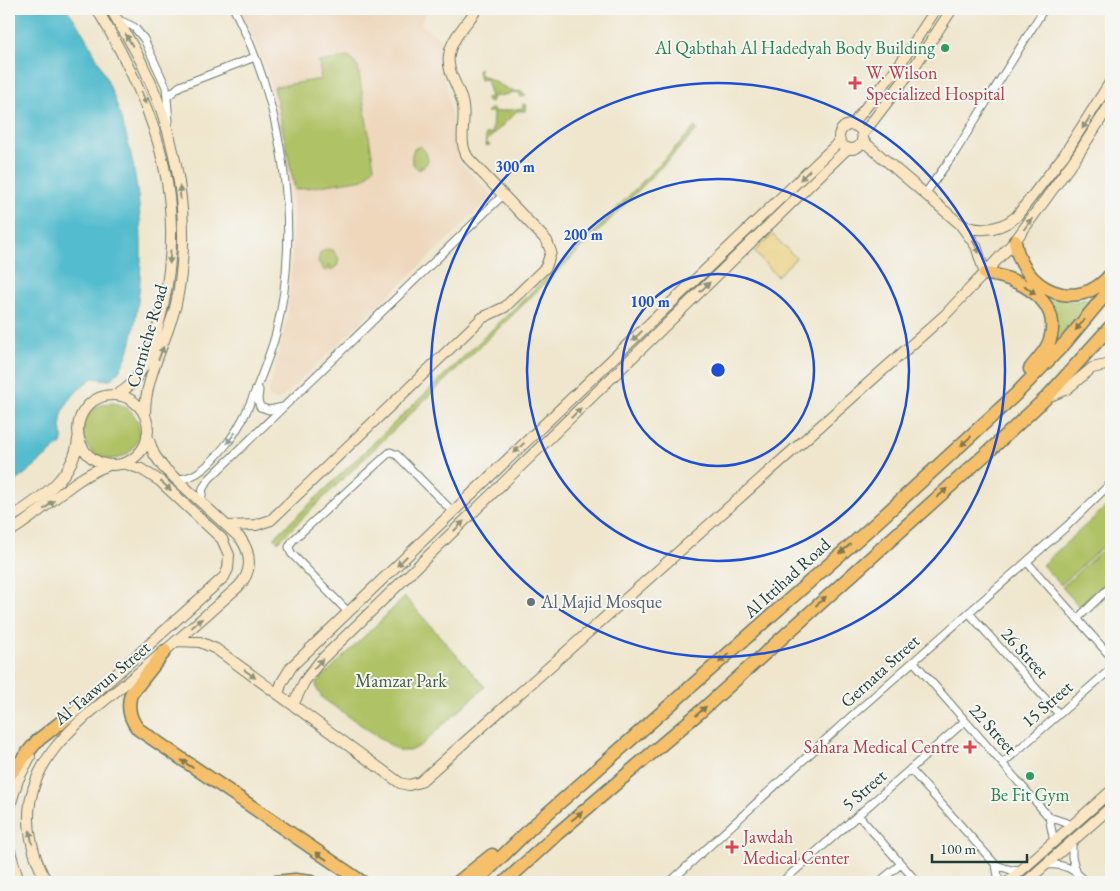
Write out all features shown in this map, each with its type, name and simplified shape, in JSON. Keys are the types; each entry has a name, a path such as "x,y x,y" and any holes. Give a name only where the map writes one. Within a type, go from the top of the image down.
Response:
{"highway":[{"path":"1015,242 1018,255 1028,272 1050,290 1062,295 1087,294 1098,288 1111,274"},
{"path":"985,274 1007,277 1030,290 1045,304 1052,319 1052,336 1047,347 1028,372 1016,394"},
{"name":"Al Ittihad Road","path":"476,882 532,827 905,496 1016,394 1066,342 1111,288"},
{"path":"505,882 701,711 1047,397 1111,326"},
{"path":"165,651 131,694 129,701 130,716 138,729 362,882"},
{"path":"9,776 37,741 65,719"},
{"path":"458,882 474,871 513,836 532,827"},
{"path":"515,882 541,849"},
{"path":"276,882 295,880 311,882"}],"main road":[{"name":"Corniche Road","path":"97,9 133,72 153,122 165,171 171,226 168,281 155,334 139,375 130,386 116,396"},
{"name":"Corniche Road","path":"111,9 148,76 169,136 179,187 182,225 182,264 172,320 146,395 145,416"},
{"path":"227,526 256,525 271,520 482,318 505,307 546,267 551,256 549,244 464,152 462,141 464,118 462,100 448,63 452,44 477,9"},
{"path":"278,694 284,676 292,666 840,141 842,130 852,125 900,64 936,9"},
{"path":"840,141 848,148 856,148 914,67 952,9"},
{"path":"960,224 971,228 989,229 1001,226 1016,217 1064,155 1111,81"},
{"path":"176,641 194,640 211,646 400,783 409,785 420,782 938,321 1015,242 1077,156 1111,103"},
{"path":"852,125 859,129 862,138 960,224 976,246 985,274"},
{"path":"293,705 304,682 320,661 848,148"},
{"path":"1047,397 1067,389 1092,368 1111,364"},
{"path":"9,519 40,497 65,474 75,457 79,420 87,407 100,398 116,396 135,404 145,416 147,434 157,458 175,479 238,536 234,542 226,546 219,536 160,481 141,469 124,463"},
{"path":"9,532 41,511 80,478 110,465 124,463 138,454 147,434"},
{"path":"78,436 87,454 100,462 110,465"},
{"name":"Al Taawun Street","path":"48,882 37,862 29,829 32,792 40,768 54,747 71,730 238,587 245,578 249,564 248,554 238,536"},
{"name":"Al Taawun Street","path":"9,809 12,795 24,767 44,740 224,577 229,564 226,546"},
{"path":"1008,882 1111,791"},
{"path":"1026,882 1111,807"},
{"path":"9,848 19,882"}],"street":[{"path":"175,479 189,478 208,464 232,437 248,411 272,346 281,306 286,258 286,222 282,165 276,127 255,57 234,9"},
{"path":"925,194 956,151 1044,9"},
{"path":"116,19 134,27 141,35 164,84 167,98 169,136"},
{"path":"167,98 180,86 255,57"},
{"path":"164,84 180,86"},
{"path":"202,503 201,493 206,483 503,194"},
{"path":"260,380 258,396 268,423"},
{"path":"248,411 286,406"},
{"path":"348,612 291,552 290,545 293,540 390,452 397,455 453,512"},
{"name":"Gernata Street","path":"670,882 1027,562 1111,484"},
{"path":"1027,562 1111,657"},
{"path":"1077,619 1111,586"},
{"name":"26 Street","path":"969,613 1059,714"},
{"name":"22 Street","path":"914,662 1050,817 1073,825"},
{"name":"15 Street","path":"1003,763 1111,668"},
{"name":"5 Street","path":"782,882 965,721"},
{"path":"910,769 996,866 999,882"},
{"path":"858,815 917,882"},
{"path":"1050,817 1054,842"},
{"path":"1072,842 1072,857 1076,871 1086,882"},
{"path":"879,882 901,864"},
{"path":"1046,865 1058,865 1076,871"},
{"path":"996,866 1011,870 1024,869"}],"shaded area":[{"path":"240,9 419,9 426,13 420,24 442,40 441,54 459,162 493,196 278,401 268,396 287,318 292,262 293,191 268,72"}],"green space":[{"path":"349,57 358,67 374,167 364,179 295,190 274,87 321,79 319,62"},
{"path":"480,68 479,74 514,92 522,91 526,96 521,97 519,92 493,97 491,102 487,102 486,98 491,97 486,79 480,80 478,70"},
{"path":"523,104 527,105 525,111 517,111 487,141 487,144 490,145 486,146 486,134 492,134 493,112 487,112 491,108 496,112 523,108"},
{"path":"695,127 697,130 593,237 278,542 274,538 591,235"},
{"path":"420,146 426,152 428,161 422,169 422,166 420,166 420,170 413,164 412,155 414,149"},
{"path":"326,249 333,250 339,259 337,266 330,271 330,265 328,265 327,271 325,271 318,263 320,253"},
{"path":"1052,296 1073,302 1094,297 1055,342 1048,300"},
{"path":"105,403 117,403 127,407 135,415 139,431 135,447 127,455 117,459 105,459 95,455 87,447 83,437 83,425 87,415 95,407"},
{"path":"1111,502 1111,539 1061,585 1042,565"},
{"path":"1111,542 1111,579 1080,607 1062,587"},
{"name":"Mamzar Park","path":"405,597 485,687 420,746 409,751 399,751 322,698 316,683"}],"sand":[{"path":"773,235 796,258 777,276 754,252"}],"water":[{"path":"9,9 67,9 89,44 107,80 121,119 132,159 138,199 141,240 140,281 135,322 130,346 124,362 109,380 93,378 82,386 63,411 61,417 61,444 9,487"}],"place":[{"name":"Al Qabthah Al Hadedyah Body Building","path":"945,48"},
{"name":"W. Wilson Specialized Hospital","path":"855,83"},
{"name":"Al Majid Mosque","path":"531,602"},
{"name":"Sahara Medical Centre","path":"970,747"},
{"name":"Be Fit Gym","path":"1030,776"},
{"name":"Jawdah Medical Center","path":"732,847"}]}
